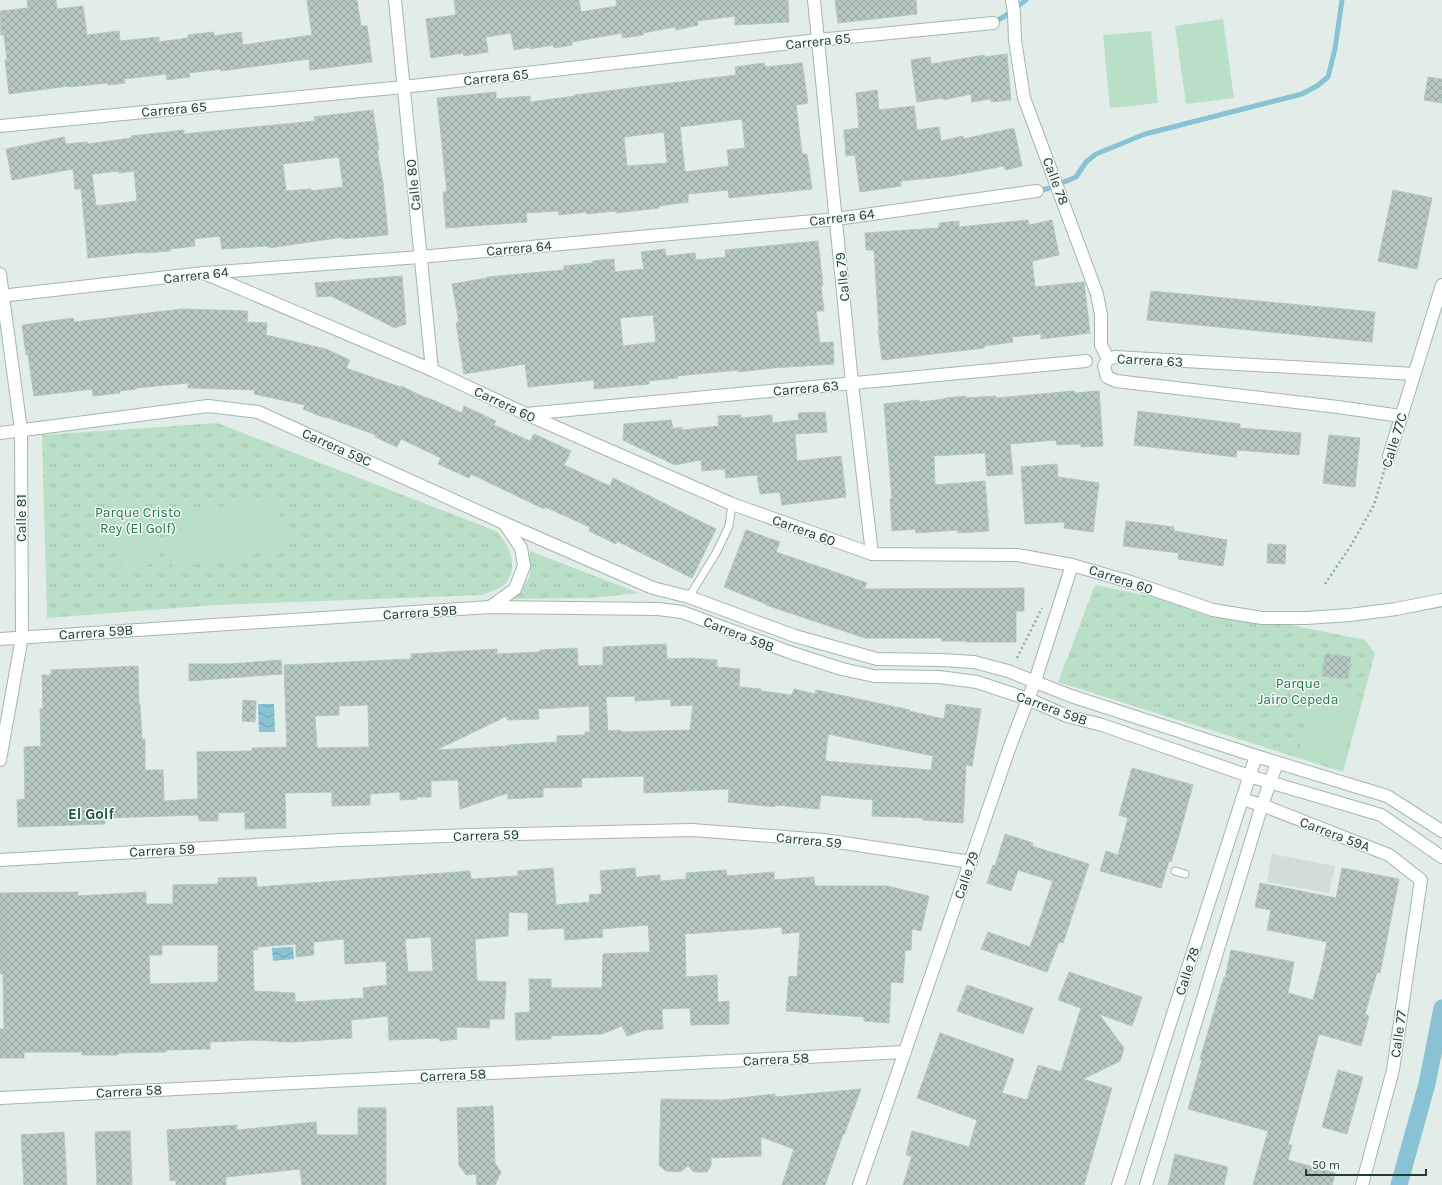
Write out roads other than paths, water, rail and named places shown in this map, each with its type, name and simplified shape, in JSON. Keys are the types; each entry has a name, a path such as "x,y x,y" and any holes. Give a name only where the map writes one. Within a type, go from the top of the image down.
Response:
{"street":[{"name":"Calle 80","path":"395,0 432,370"},
{"name":"Calle 79","path":"814,0 852,383 872,554"},
{"name":"Calle 78","path":"1012,0 1015,40 1024,98 1097,294 1101,315 1101,344 1108,359"},
{"name":"Carrera 65","path":"0,126 403,87 818,40 992,23"},
{"name":"Carrera 64","path":"1,296 204,273 420,257 836,219 1037,191"},
{"name":"Carrera 60","path":"204,273 432,370 526,414 732,504 872,554 1017,555 1072,565 1134,583 1213,610 1262,618 1306,618 1350,615 1396,609 1442,600"},
{"name":"Calle 81","path":"0,274 1,296 21,430 22,637 0,760"},
{"name":"Calle 77C","path":"1389,456 1442,286"},
{"name":"Carrera 63","path":"1401,416 1338,407 1116,381 1111,380 1105,373 1104,366 1108,359 1115,357 1414,374"},
{"name":"Carrera 63","path":"526,414 1086,361"},
{"name":"Carrera 59C","path":"0,433 208,406 258,412 504,523 653,588"},
{"path":"490,607 515,589 524,566 521,548 504,523"},
{"name":"Calle 79","path":"859,1185 970,862 1035,681 1072,565"},
{"name":"Carrera 59B","path":"653,588 689,597 795,636 877,659 974,662 1008,671 1071,696 1276,763 1387,796 1442,831"},
{"name":"Carrera 59B","path":"0,638 490,607 658,608 682,612 789,652 842,669 874,676 939,677 977,682 1028,699 1067,716 1102,725 1270,783 1381,815 1442,857"},
{"path":"789,652 795,636"},
{"name":"Calle 78","path":"1118,1185 1256,756"},
{"name":"Calle 78","path":"1146,1185 1276,763"},
{"name":"Carrera 59A","path":"1242,799 1262,805 1389,855 1421,880"},
{"name":"Carrera 59","path":"0,860 340,840 692,830 824,840 970,862"},
{"name":"Calle 77","path":"1362,1185 1393,1070 1421,880"},
{"name":"Carrera 58","path":"0,1098 905,1052"}],"lane":[{"path":"689,597 716,553 729,526 732,504"},
{"path":"1175,871 1185,874"}],"water":[{"path":"258,704 274,704 275,732 259,732"},
{"path":"293,947 294,959 273,961 272,948"}],"waterway":[{"path":"993,23 1026,0"},
{"path":"1037,191 1050,188 1076,177 1086,162 1096,154 1145,134 1302,94 1317,86 1328,77 1335,49 1342,0"},
{"path":"1399,1185 1427,1084 1442,1008"}],"district":[{"name":"El Golf","path":"91,814"}],"park label":[{"name":"Parque Cristo Rey (El Golf)","path":"138,520"},
{"name":"Parque Jairo Cepeda","path":"1298,692"}]}
